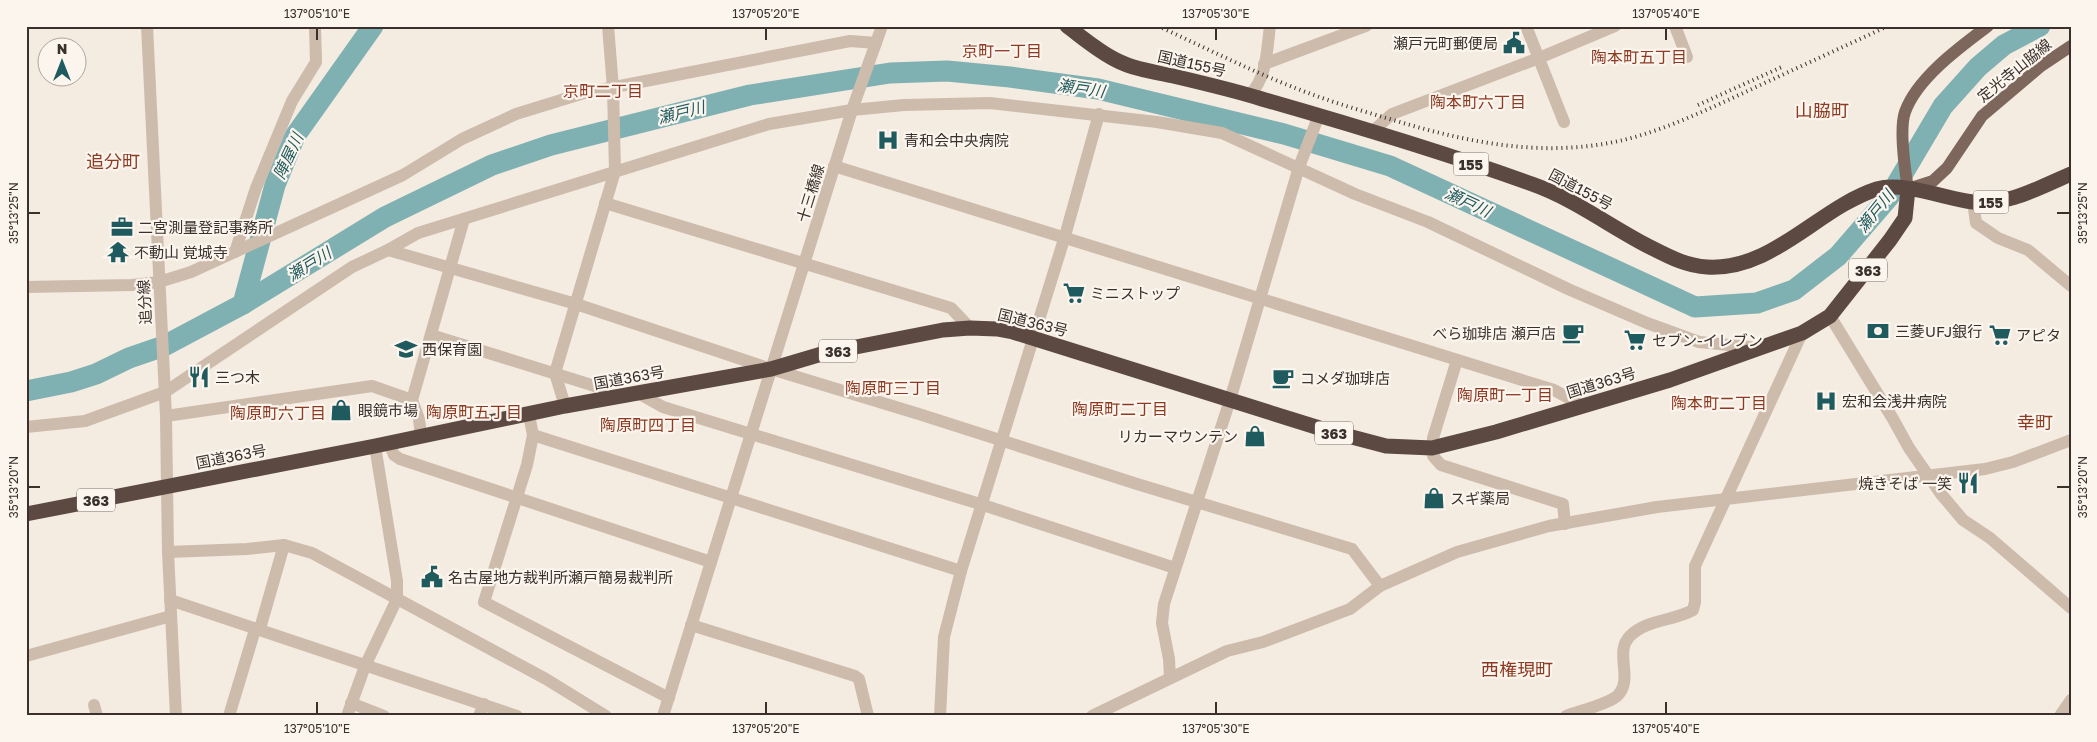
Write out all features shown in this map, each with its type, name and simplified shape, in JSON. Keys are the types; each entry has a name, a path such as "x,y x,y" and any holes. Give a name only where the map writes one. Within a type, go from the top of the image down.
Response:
{"highway":[{"name":"国道155号","path":"1066,26 1100,51 1131,66 1249,94 1317,121 1372,132 1536,185 1580,207 1670,258 1702,267 1718,268 1740,265 1764,254 1858,195 1882,188 1908,189 1973,202 1995,202 2015,198 2071,174"},
{"name":"国道363号","path":"26,514 529,415 565,406 771,369 825,353 943,330 970,328 997,329 1032,338 1329,431 1386,446 1432,448 1496,432 1670,380 1802,333 1830,316 1885,247 1904,218 1908,189"}],"main road":[{"path":"1908,189 1903,154 1904,114 1922,85 1958,49 1988,26"},
{"name":"定光寺山脇線","path":"1908,189 1933,181 1947,168 1982,116 2041,66 2071,46"}],"street":[{"name":"追分線","path":"147,26 166,416 170,600 177,714"},
{"path":"238,250 256,188 292,102 316,62 315,26"},
{"path":"565,406 555,372 615,166 614,88 608,26"},
{"name":"十三橋線","path":"663,716 805,265 834,166 882,26"},
{"path":"1249,94 1255,90 1264,64 1270,26"},
{"path":"1264,64 1366,26"},
{"path":"1526,26 1564,122"},
{"path":"1372,132 1392,114 1539,58 1615,26"},
{"path":"1675,26 1687,57"},
{"path":"26,287 132,285 159,282 191,272 270,234 403,176 462,139 516,114 584,93 850,42 875,48"},
{"path":"26,426 85,422 164,387 352,267 418,234 464,220 615,166 769,124 854,104 990,103 1098,114 1222,133 1300,163 1356,194 1428,222 1647,323 1699,342 1762,348"},
{"path":"940,716 944,636 980,504 1064,236 1098,114"},
{"path":"1170,678 1169,660 1162,623 1164,604 1230,400 1300,163 1317,121"},
{"path":"834,166 1554,390 1583,406"},
{"path":"1973,202 1976,223 1998,238 2028,250 2071,286"},
{"path":"605,203 951,308 970,328"},
{"path":"422,436 419,419 412,400 464,220"},
{"path":"388,250 451,270 576,304 771,369 1196,502 1352,548 1380,586"},
{"path":"1830,316 1909,448 1941,494 1963,520 1990,538 2071,608"},
{"path":"1566,716 1611,700 1619,694 1626,679 1623,652 1628,637 1638,630 1662,619 1693,610 1695,602 1695,566 1802,333"},
{"path":"432,336 555,372 598,387 606,399"},
{"path":"1457,360 1432,438 1433,456 1441,465 1563,504 1565,524"},
{"path":"166,416 372,386 412,400"},
{"path":"638,394 663,407 980,504 1175,568"},
{"path":"529,415 533,435 527,465 484,602 669,698"},
{"path":"533,435 961,572"},
{"path":"1097,715 1227,651 1263,642 1350,609 1380,586 1457,552 1565,524 1657,507 1985,469 2014,462 2071,440"},
{"path":"382,444 400,459 711,562"},
{"path":"382,444 397,581 397,600 365,666 349,710 384,716"},
{"path":"229,716 254,633 260,625 284,545"},
{"path":"168,552 247,549 284,545 312,554 546,679 606,716"},
{"path":"170,600 365,666 481,710 518,716"},
{"path":"26,656 171,616"},
{"path":"691,624 855,676 859,679 868,716"},
{"path":"2063,714 2071,700"}],"waterway":[{"name":"陣屋川","path":"243,304 275,185 295,136 373,26"},
{"name":"瀬戸川","path":"26,391 71,382 96,374 129,358 164,346 243,304 385,217 492,165 551,145 750,95 890,73 947,71 1098,89 1284,134 1390,166 1695,307 1757,303 1794,290 1838,256 1889,197 1943,106 1978,67 2004,45 2040,26"}],"railway":[{"path":"1158,26 1272,79 1342,105 1453,136 1483,142 1543,148 1604,144 1650,132 1710,108 1888,26"},
{"path":"1698,105 1784,66"}],"place":[{"name":"瀬戸元町郵便局","path":"1514,43"},
{"name":"青和会中央病院","path":"888,140"},
{"name":"二宮測量登記事務所","path":"122,227"},
{"name":"不動山 覚城寺","path":"118,252"},
{"name":"ミニストップ","path":"1074,293"},
{"name":"三菱UFJ銀行","path":"1878,331"},
{"name":"べら珈琲店 瀬戸店","path":"1573,333"},
{"name":"アピタ","path":"2000,335"},
{"name":"セブン-イレブン","path":"1635,340"},
{"name":"西保育園","path":"406,349"},
{"name":"三つ木","path":"199,377"},
{"name":"コメダ珈琲店","path":"1283,378"},
{"name":"宏和会浅井病院","path":"1826,401"},
{"name":"眼鏡市場","path":"341,410"},
{"name":"リカーマウンテン","path":"1255,436"},
{"name":"焼きそば 一笑","path":"1968,483"},
{"name":"スギ薬局","path":"1434,498"},
{"name":"名古屋地方裁判所瀬戸簡易裁判所","path":"432,577"}],"district":[{"name":"京町一丁目","path":"1002,51"},
{"name":"陶本町五丁目","path":"1639,57"},
{"name":"京町二丁目","path":"603,91"},
{"name":"陶本町六丁目","path":"1478,102"},
{"name":"山脇町","path":"1822,110"},
{"name":"追分町","path":"113,161"},
{"name":"陶原町三丁目","path":"893,388"},
{"name":"陶原町一丁目","path":"1505,395"},
{"name":"陶本町二丁目","path":"1719,403"},
{"name":"陶原町二丁目","path":"1120,409"},
{"name":"陶原町五丁目","path":"474,412"},
{"name":"陶原町六丁目","path":"278,413"},
{"name":"幸町","path":"2035,422"},
{"name":"陶原町四丁目","path":"648,425"},
{"name":"西権現町","path":"1517,669"}]}
